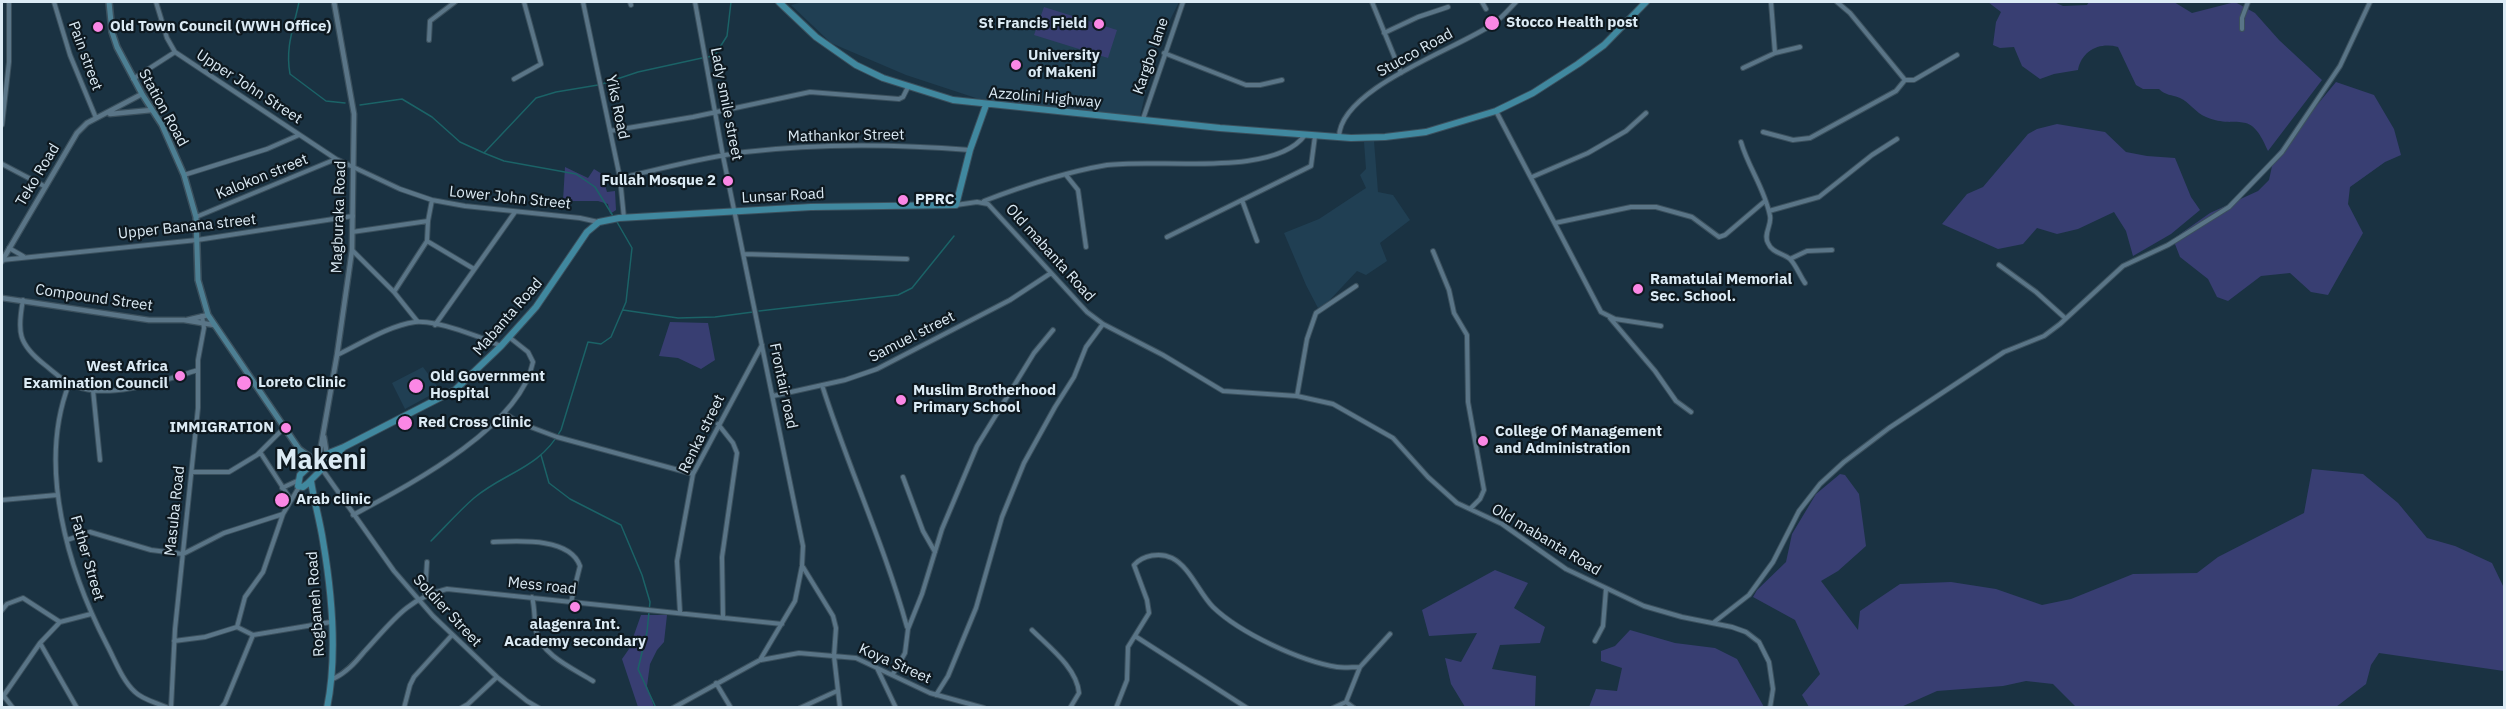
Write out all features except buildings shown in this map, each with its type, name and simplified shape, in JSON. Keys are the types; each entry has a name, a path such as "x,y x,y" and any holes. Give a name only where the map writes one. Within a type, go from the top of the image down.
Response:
{"main road":[{"name":"Station Road","path":"109,2 112,32 133,79 162,125 184,175 196,217 198,280 205,316 214,325 285,426 299,449 304,470"},
{"name":"Azzolini Highway","path":"779,2 816,37 842,57 869,72 908,87 953,100 986,105 1338,137 1385,137 1426,132 1496,111 1533,93 1578,64 1604,45 1647,2"},
{"path":"956,205 970,150 986,105"},
{"name":"Lunsar Road","path":"599,222 622,218 735,211 847,206 956,205"},
{"name":"Mabanta Road","path":"344,447 455,390 509,337 553,284 587,232 599,222"},
{"path":"299,485 304,470 316,458 344,447"},
{"path":"299,485 311,481 344,447"},
{"name":"Station Road","path":"299,449 316,458"},
{"name":"Rogbaneh Road","path":"311,481 325,551 331,622 333,679 327,708"},
{"path":"299,485 314,500"}],"street":[{"path":"2,125 9,62 9,2"},
{"name":"Pain street","path":"54,2 70,55 96,118"},
{"path":"156,2 167,38 175,52"},
{"name":"Magburaka Road","path":"316,458 323,434 338,355 352,250 352,103 334,2"},
{"path":"429,40 430,21 455,2"},
{"path":"514,79 541,64 524,2"},
{"name":"Yiks Road","path":"583,2 620,178 622,218"},
{"name":"Lady smile street","path":"695,2 735,211"},
{"name":"Kargbo lane","path":"1143,119 1183,2"},
{"path":"1371,2 1401,72"},
{"path":"1482,2 1486,9"},
{"name":"Stucco Road","path":"1338,137 1340,126 1356,103 1401,72 1491,25 1516,2"},
{"path":"1771,2 1775,53"},
{"path":"1837,2 1850,13 1905,80"},
{"path":"2242,29 2242,18 2248,2"},
{"path":"1713,624 1749,595 1773,562 1799,511 1820,484 1844,462 1889,428 2004,352 2040,338 2123,266 2168,245 2229,207 2282,152 2340,66 2370,2"},
{"path":"1384,33 1418,17 1448,8"},
{"path":"1743,68 1775,53 1800,47"},
{"name":"Upper John Street","path":"133,79 175,52 336,159 353,166"},
{"path":"1164,53 1246,85 1260,85 1282,80"},
{"path":"1905,80 1914,80 1957,55"},
{"path":"1763,132 1793,140 1810,138 1896,91 1905,80"},
{"path":"610,131 810,92 899,99 907,92 908,87"},
{"name":"Teko Road","path":"2,260 77,132 96,118 142,94"},
{"name":"Teko Road","path":"107,114 152,110"},
{"path":"1496,111 1601,312 1647,360 1676,401 1691,412"},
{"path":"1532,177 1588,153 1626,131 1646,113"},
{"path":"184,175 267,149 299,135"},
{"path":"983,202 1089,168 1135,162 1198,165 1238,162 1290,150 1305,135"},
{"path":"1167,237 1311,166 1315,136"},
{"path":"1769,211 1819,197 1897,139"},
{"path":"1741,142 1747,160 1759,181 1769,211 1771,223 1767,234 1768,244 1776,252 1790,259 1805,283"},
{"name":"Mathankor Street","path":"723,156 776,149 841,146 970,150"},
{"path":"620,178 723,156"},
{"name":"Kalokon street","path":"196,217 336,159"},
{"path":"2,164 44,186"},
{"name":"Lower John Street","path":"353,166 400,189 432,200 599,222"},
{"path":"1066,175 1078,190 1086,247"},
{"path":"394,292 427,241 432,200"},
{"path":"1242,200 1257,241"},
{"path":"1555,223 1630,207 1656,207 1692,217 1719,237 1731,230 1765,201"},
{"name":"Old mabanta Road","path":"956,205 983,202 994,209 1078,303 1102,324 1163,355 1223,391 1297,396 1333,404 1393,438 1428,477 1457,503 1502,524 1566,568 1606,589 1663,612 1739,629 1759,642 1769,662 1773,701 1770,708"},
{"name":"Frontair road","path":"735,211 803,537 802,566"},
{"path":"435,325 515,212"},
{"name":"Upper Banana street","path":"2,260 197,240 352,216"},
{"path":"352,232 428,221"},
{"path":"427,241 474,269"},
{"path":"9,248 24,256"},
{"path":"352,250 394,292 418,322"},
{"path":"1790,259 1807,251 1832,250"},
{"path":"1433,251 1449,290 1454,313 1466,330 1468,402 1484,490 1480,499 1470,509"},
{"path":"744,254 907,260"},
{"path":"1999,265 2036,292 2065,318"},
{"name":"Samuel street","path":"772,396 878,369 1010,300 1051,273"},
{"path":"1297,396 1307,339 1316,313 1356,286"},
{"name":"Compound Street","path":"2,298 149,320 184,320 205,316"},
{"path":"22,300 19,328 24,343 36,358 69,384 93,390 135,389 198,370"},
{"name":"Masuba Road","path":"170,708 174,641 198,408 198,370 205,316"},
{"path":"1609,318 1660,326"},
{"name":"Compound Street","path":"184,320 214,325"},
{"path":"338,355 389,329 418,322 480,336 501,346"},
{"path":"936,695 948,676 976,608 1002,517 1024,463 1074,377 1086,347 1102,324"},
{"path":"893,674 905,652 908,629 960,482 977,446 1034,354 1053,330"},
{"path":"353,515 430,473 498,420 522,388 533,362 528,352 509,337"},
{"name":"Renka street","path":"680,612 677,561 693,474 762,344"},
{"name":"Father Street","path":"69,384 61,406 57,436 57,495 67,540 91,614 131,688 138,695 170,708"},
{"path":"822,385 837,431 874,524 908,629"},
{"path":"93,390 100,460"},
{"path":"504,413 513,420 557,437 693,474"},
{"path":"718,424 736,447 737,453 722,557 723,618"},
{"path":"192,472 229,472 260,452 285,426"},
{"name":"Magburaka Road","path":"323,434 328,462"},
{"path":"260,452 291,500"},
{"path":"328,462 328,476"},
{"name":"Soldier Street","path":"322,469 353,515 417,599 497,677 526,701 539,708"},
{"path":"903,477 923,531 935,552"},
{"path":"282,488 299,485"},
{"path":"237,627 245,597 263,572 283,514 299,485"},
{"path":"2,500 57,495"},
{"path":"67,540 90,532 152,550 183,554 224,533 283,514"},
{"path":"494,542 541,543 557,547 572,555 580,566 571,602"},
{"path":"1116,708 1127,680 1128,647 1150,610 1134,565 1149,557 1162,555 1173,559 1182,567 1212,606 1242,628 1296,654 1337,667 1360,667"},
{"path":"424,595 428,561"},
{"path":"673,708 760,660 795,602 802,566"},
{"path":"802,566 833,616 836,627 834,656 840,708"},
{"name":"Mess road","path":"333,679 349,669 417,599 424,595 453,589 782,624"},
{"path":"1595,641 1603,626 1606,589"},
{"path":"532,597 536,631 542,643 557,658 593,681"},
{"path":"2,610 7,604 23,598 60,622"},
{"path":"13,708 2,696 40,643 60,622 91,614"},
{"path":"174,641 206,637 237,627 253,634 331,622"},
{"path":"1032,630 1064,662 1076,680 1079,693 1070,708"},
{"path":"221,707 253,634"},
{"path":"1333,708 1346,702 1360,667 1390,634"},
{"path":"404,708 414,677 452,635"},
{"path":"1135,636 1247,708"},
{"path":"40,643 77,708"},
{"name":"Koya Street","path":"760,660 799,653 856,658 936,695 984,708"},
{"path":"877,667 896,708"},
{"path":"461,708 497,677"},
{"path":"716,683 731,708"},
{"path":"800,708 837,691"},
{"path":"1346,702 1354,708"}],"shaded area":[{"name":"University of Makeni","path":"803,2 1179,2 1155,50 1139,121 982,100 906,75 831,43 791,5"},
{"path":"1988,2 2054,2 2063,6 2087,5 2089,2 2174,2 2192,13 2235,2 2255,13 2279,40 2322,80 2268,151 2261,137 2249,124 2218,121 2206,117 2180,98 2166,94 2159,89 2143,89 2136,85 2118,47 2105,46 2093,49 2083,57 2078,70 2040,79 2022,66 2014,47 2000,48 1993,45 1996,22 2001,12"},
{"path":"1044,7 1117,30 1108,58 1034,35"},
{"path":"2336,82 2374,95 2394,129 2401,155 2385,162 2350,187 2348,204 2363,233 2328,295 2311,292 2290,273 2261,276 2228,301 2217,297 2208,279 2180,257 2173,239 2210,213 2258,191 2269,180 2274,157"},
{"path":"2057,124 2105,132 2126,152 2175,158 2191,197 2200,210 2171,234 2133,256 2126,231 2114,212 2078,229 2057,234 2037,228 2023,244 1998,249 1942,224 1967,194 1983,187 2028,134"},
{"path":"1374,141 1378,192 1393,195 1410,220 1380,243 1387,261 1366,275 1357,271 1326,304 1318,308 1284,233 1319,219 1366,188 1360,175 1366,169 1364,142"},
{"path":"565,167 588,178 594,169 602,174 607,192 615,191 616,210 610,214 608,204 598,201 563,201"},
{"path":"670,322 708,323 715,360 701,369 678,358 659,356"},
{"name":"Old Government Hospital","path":"423,367 440,390 405,409 392,383"},
{"path":"2312,469 2363,474 2398,503 2427,538 2455,546 2492,563 2504,588 2504,671 2379,653 2371,665 2366,684 2336,707 2076,707 2053,684 2026,681 2003,686 1937,691 1901,707 1809,707 1802,695 1820,674 1795,620 1753,597 1757,590 1786,562 1792,534 1816,494 1840,474 1845,475 1859,494 1866,546 1838,571 1821,581 1858,630 1860,611 1900,584 1951,582 1996,589 2042,605 2071,599 2133,574 2197,573 2218,557 2304,513"},
{"path":"1495,570 1528,583 1514,608 1545,627 1540,643 1500,645 1492,669 1536,676 1535,707 1465,707 1451,684 1445,658 1461,662 1477,633 1429,636 1422,610"},
{"path":"641,615 667,615 664,642 650,664 647,686 654,707 638,707 622,659 629,649"},
{"path":"1630,630 1675,643 1715,648 1737,659 1764,707 1589,707 1596,689 1617,691 1622,668 1601,661 1601,651 1615,646"}],"waterway":[{"path":"299,2 289,46 290,74 326,101 345,103"},
{"path":"708,57 715,55 727,36 731,2"},
{"path":"602,84 638,72 702,58"},
{"path":"484,153 536,98 598,85"},
{"path":"360,105 402,99 432,117 460,142 484,153 504,161 576,174 595,187 613,216"},
{"path":"431,541 474,498 532,462 552,443 561,430 588,342 601,344 611,337 626,302 632,248 617,222"},
{"path":"759,311 898,295 912,288 954,236"},
{"path":"623,310 678,318 715,317 753,312"},
{"path":"541,455 549,483 570,499 621,525 642,575 650,602 647,632 638,669 656,708"}],"place":[{"name":"Stocco Health post","path":"1492,23"},
{"name":"St Francis Field","path":"1099,24"},
{"name":"Old Town Council (WWH Office)","path":"98,27"},
{"name":"University of Makeni","path":"1016,65"},
{"name":"Fullah Mosque 2","path":"728,181"},
{"name":"PPRC","path":"903,200"},
{"name":"Ramatulai Memorial Sec. School.","path":"1638,289"},
{"name":"West Africa Examination Council","path":"180,376"},
{"name":"Loreto Clinic","path":"244,383"},
{"name":"Old Government Hospital","path":"416,386"},
{"name":"Muslim Brotherhood Primary School","path":"901,400"},
{"name":"Red Cross Clinic","path":"405,423"},
{"name":"IMMIGRATION","path":"286,428"},
{"name":"College Of Management and Administration","path":"1483,441"},
{"name":"Arab clinic","path":"282,500"},
{"name":"alagenra Int. Academy secondary","path":"575,607"}],"district":[{"name":"Makeni","path":"321,461"}]}
